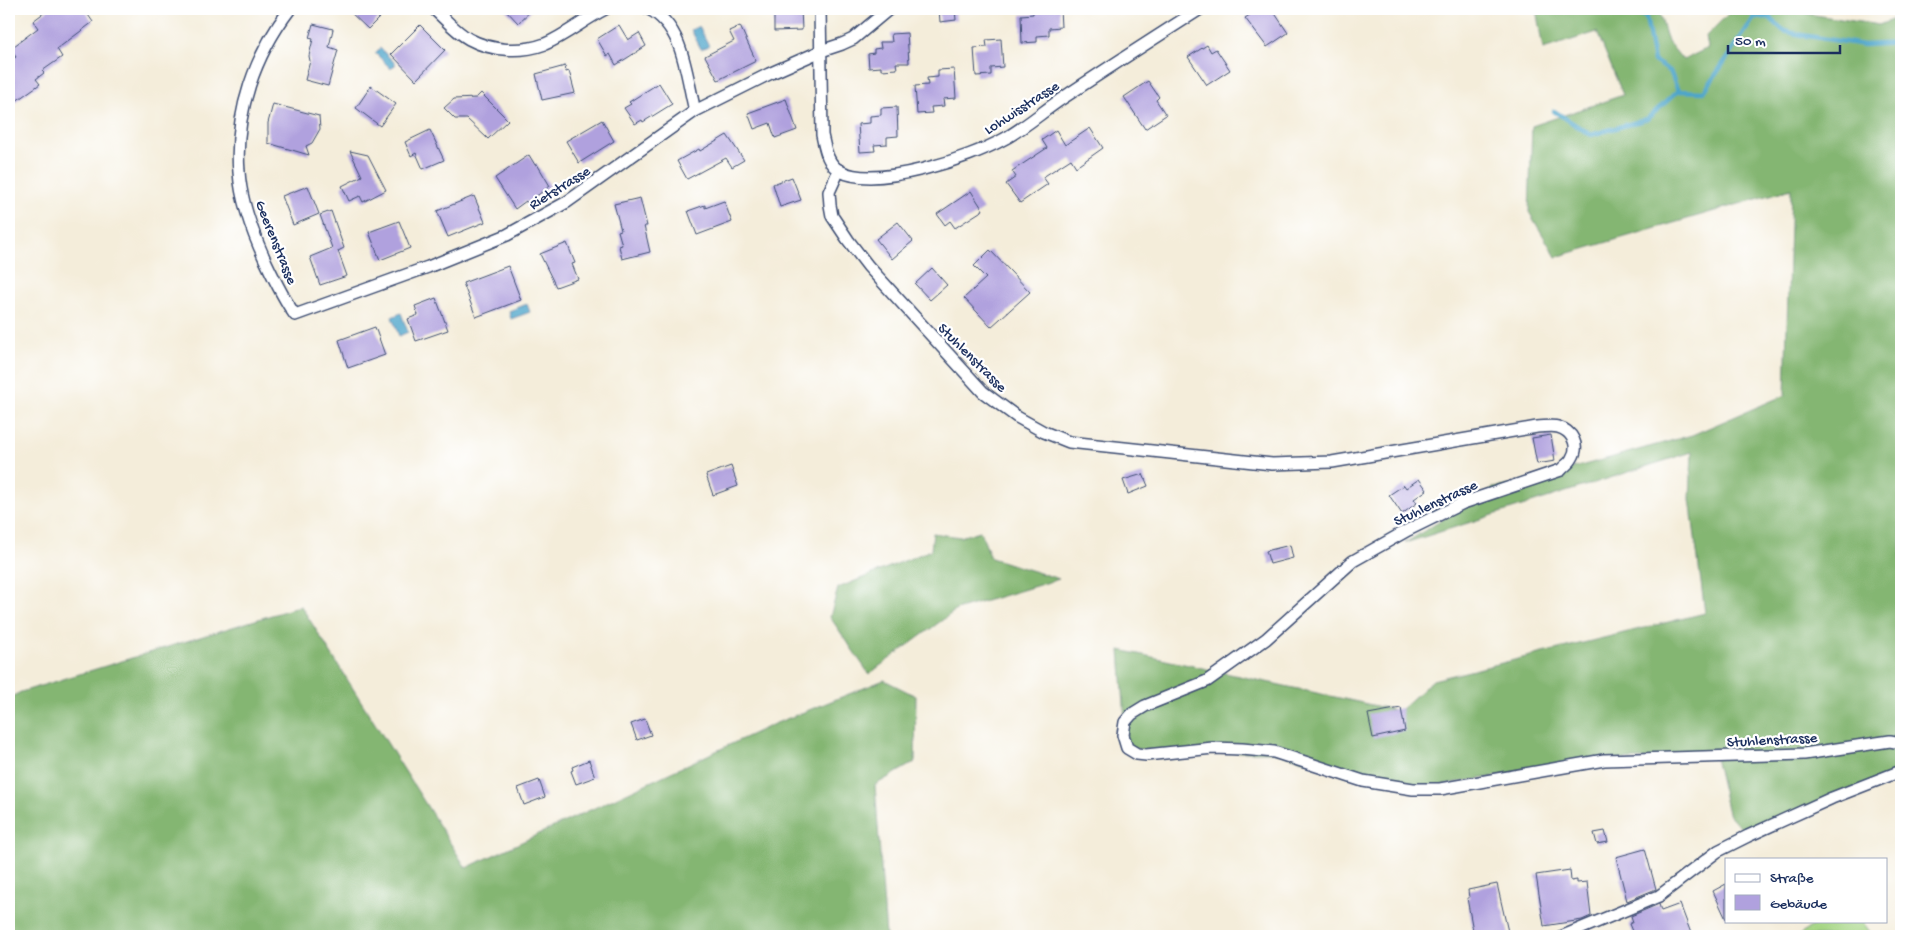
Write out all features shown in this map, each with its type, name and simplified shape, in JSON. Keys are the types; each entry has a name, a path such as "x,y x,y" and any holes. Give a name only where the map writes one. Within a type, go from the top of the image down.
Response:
{"street":[{"name":"Geerenstrasse","path":"290,9 277,25 260,56 250,83 242,113 239,141 239,172 243,199 251,227 282,297 295,315"},
{"path":"434,9 455,29 469,39 487,46 506,50 545,44 605,9"},
{"path":"648,9 666,21 676,36 695,111"},
{"path":"820,9 822,135 829,160 839,170"},
{"name":"Rietstrasse","path":"295,315 428,267 507,235 567,202 695,111 769,74 853,39 889,9"},
{"name":"Lohwisstrasse","path":"839,170 852,176 886,175 945,163 975,153 1005,139 1059,101 1200,9"},
{"name":"Stuhlenstrasse","path":"839,170 829,192 832,216 868,266 983,392 1017,417 1044,432 1069,442 1272,464 1332,462 1537,427 1556,426 1568,432 1574,439 1576,450 1572,460 1561,470 1463,502 1352,561 1266,639 1207,681 1145,706 1132,714 1125,722 1123,735 1127,748 1137,754 1151,755 1213,748 1274,752 1363,781 1413,789 1440,789 1604,760 1804,754 1890,741 1901,743"},
{"path":"1563,936 1659,896 1718,852 1748,836 1832,798 1901,771"}],"green space":[{"path":"1536,9 1650,9 1660,15 1668,42 1683,60 1708,48 1706,36 1733,9 1796,9 1809,14 1879,25 1899,17 1898,9 1901,9 1901,771 1748,836 1728,813 1715,757 1604,760 1413,789 1274,752 1172,752 1127,748 1120,650 1399,711 1433,680 1705,613 1690,499 1692,452 1405,543 1493,488 1512,485 1692,435 1785,395 1791,189 1556,257 1529,212 1532,126 1623,95 1597,32 1543,49"},
{"path":"980,531 991,558 1059,579 956,610 869,674 830,617 838,588 931,550 933,533 960,537"},
{"path":"301,606 466,868 774,724 884,680 916,696 915,762 875,785 886,936 9,936 9,698 21,692"},
{"path":"1818,922 1863,922 1873,936 1798,936"}],"water":[{"path":"699,26 709,46 701,49 691,30"},
{"path":"380,48 396,64 391,69 375,53"},
{"path":"527,304 530,312 511,319 509,311"},
{"path":"401,313 408,332 399,336 392,317"}],"building":[{"path":"49,9 84,9 93,22 57,49 62,57 42,71 44,73 36,79 40,84 9,106 9,62 16,57 10,49 38,28 33,21"},
{"path":"347,9 388,9 368,29"},
{"path":"505,9 533,9 518,23"},
{"path":"774,9 801,9 802,30 774,31"},
{"path":"939,9 955,9 956,20 940,22"},
{"path":"1033,9 1060,9 1061,27 1049,28 1049,35 1037,36 1037,42 1022,43 1021,15 1033,14"},
{"path":"1259,9 1272,9 1288,33 1267,47 1245,18"},
{"path":"313,24 333,29 329,47 338,50 328,86 305,80 310,61 309,56 313,39 309,38"},
{"path":"420,25 445,50 416,80 391,54"},
{"path":"619,25 628,40 639,33 646,46 616,65 610,54 607,56 597,39"},
{"path":"740,26 756,61 718,80 705,56 734,41 729,31"},
{"path":"907,33 909,63 896,63 897,69 881,70 881,67 869,68 868,54 874,53 874,49 881,48 880,42 892,42 891,34"},
{"path":"1001,39 1003,67 991,68 991,75 976,76 974,48 987,47 986,40"},
{"path":"1207,45 1211,52 1216,49 1230,70 1207,85 1188,57"},
{"path":"565,66 566,72 569,71 575,93 542,100 536,74"},
{"path":"954,69 956,98 943,99 944,106 931,107 932,113 917,114 915,86 928,85 927,78 938,77 938,70"},
{"path":"1148,81 1159,97 1156,100 1166,115 1145,129 1124,97"},
{"path":"659,83 672,104 643,122 642,120 635,124 624,108 631,104 629,102"},
{"path":"371,86 396,104 380,126 356,108"},
{"path":"481,93 508,120 488,139 467,119 455,119 444,108 454,99 476,98"},
{"path":"786,99 797,130 775,138 770,123 754,129 748,113"},
{"path":"273,104 319,116 320,129 312,143 306,146 309,155 268,143 268,123"},
{"path":"897,107 898,136 887,137 887,144 874,145 875,151 860,152 858,124 870,123 870,116 881,115 881,108"},
{"path":"602,120 614,141 579,163 566,141"},
{"path":"1090,128 1103,148 1076,167 1071,159 1043,177 1048,184 1020,203 1006,184 1016,177 1012,171 1047,148 1042,140 1056,130 1065,145"},
{"path":"430,130 444,160 423,169 416,153 411,156 405,142"},
{"path":"727,135 744,160 732,167 726,158 687,179 677,161 699,149 700,151"},
{"path":"350,151 368,155 386,190 363,202 360,196 349,201 342,186 362,176"},
{"path":"529,155 535,165 537,164 550,186 527,203 526,201 515,209 495,178"},
{"path":"792,177 801,200 780,207 773,184"},
{"path":"308,186 319,214 293,225 282,196"},
{"path":"971,191 983,210 955,228 950,221 945,225 937,214"},
{"path":"474,196 485,222 448,237 437,211"},
{"path":"640,198 647,226 644,226 650,252 622,259 619,246 622,245 618,231 621,230 614,204"},
{"path":"724,201 732,222 697,235 688,211 705,205 705,208"},
{"path":"331,211 344,248 338,251 347,276 320,285 310,257 332,248 320,215"},
{"path":"399,221 410,248 380,260 369,232"},
{"path":"898,222 913,241 892,259 876,239"},
{"path":"567,243 575,263 572,264 578,279 556,287 540,254"},
{"path":"990,250 1030,292 991,327 964,298 986,278 974,266"},
{"path":"508,266 521,300 476,317 463,283"},
{"path":"932,268 947,285 930,300 915,284"},
{"path":"436,298 448,330 416,341 408,319 418,315 415,306"},
{"path":"375,327 385,355 348,368 339,340"},
{"path":"1551,435 1555,461 1537,464 1532,438"},
{"path":"731,466 738,486 713,495 706,475"},
{"path":"1143,474 1148,486 1128,494 1123,480"},
{"path":"1419,479 1427,490 1414,499 1417,503 1402,514 1389,495 1404,485 1406,488"},
{"path":"1290,545 1293,558 1270,564 1266,551"},
{"path":"1401,708 1405,731 1373,738 1368,714"},
{"path":"645,719 651,735 637,740 631,724"},
{"path":"589,760 595,777 576,784 571,771 573,770 572,767"},
{"path":"539,780 545,797 524,805 518,788"},
{"path":"1605,831 1608,842 1597,844 1594,833"},
{"path":"1645,849 1656,889 1627,901 1616,857"},
{"path":"1570,870 1571,881 1577,880 1577,883 1587,882 1591,916 1582,920 1544,926 1536,875"},
{"path":"1497,884 1509,936 1474,936 1467,898 1469,898 1468,890"},
{"path":"1725,885 1725,917 1713,891"},
{"path":"1659,904 1661,911 1680,904 1692,936 1634,936 1629,924 1633,922 1631,916"}],"waterway":[{"path":"1628,9 1646,17 1654,61 1670,71 1678,91 1704,92 1754,18 1769,17 1784,31 1802,35 1864,45 1901,43"},
{"path":"1554,111 1591,135 1647,119 1678,91"}]}
